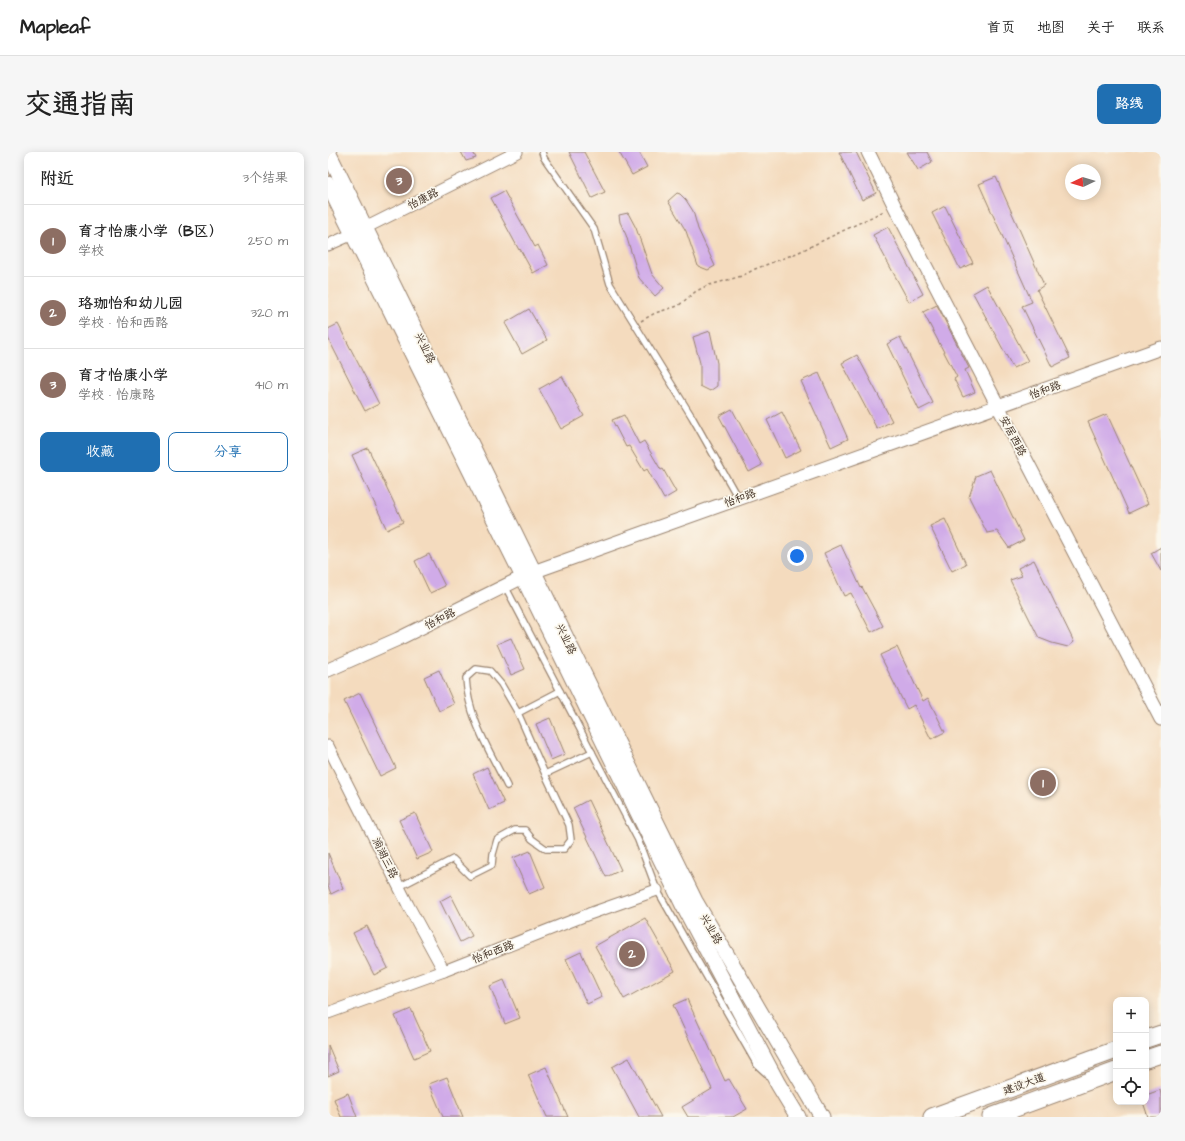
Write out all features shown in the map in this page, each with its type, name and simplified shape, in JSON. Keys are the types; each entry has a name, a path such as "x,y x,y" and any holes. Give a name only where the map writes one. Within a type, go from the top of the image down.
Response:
{"main road":[{"name":"兴业路","path":"328,152 366,228 683,905 778,1084 798,1117"},
{"name":"兴业路","path":"328,184 695,901 822,1117"},
{"path":"1149,1038 1161,1034"},
{"name":"建设大道","path":"932,1117 1113,1051"},
{"path":"1149,1058 1161,1054"},
{"name":"建设大道","path":"991,1117 1113,1071"}],"street":[{"name":"怡康路","path":"328,245 366,228 517,152"},
{"name":"安居西路","path":"868,152 894,205 1161,719"},
{"name":"怡和路","path":"328,670 398,639 528,574 1161,348"},
{"name":"淌湖三路","path":"328,746 444,971"},
{"name":"怡和西路","path":"328,1013 444,971 590,914 657,890"}],"lane":[{"path":"542,152 544,158 594,229 610,284 692,417 738,498"},
{"path":"505,586 638,840 657,890 757,1065 778,1084"},
{"path":"400,887 453,859 470,876 481,871 492,865 497,840 515,830 525,830 532,839 546,849 564,849 571,840 569,825 518,713 501,684 490,671 476,670 466,678 467,693 475,722 507,786"},
{"path":"518,713 560,691"},
{"path":"545,774 592,752"}],"path":[{"path":"634,325 655,312 678,306 695,292 706,286 742,276 755,269 797,253 894,205"}],"building":[{"path":"461,152 473,152 476,158 466,161"},
{"path":"569,152 584,152 605,192 592,198"},
{"path":"619,152 639,152 647,167 632,175"},
{"path":"839,152 856,152 876,193 862,200"},
{"path":"907,152 927,152 932,162 918,170"},
{"path":"996,177 1044,285 1037,290 1070,358 1052,367 1022,306 1032,302 979,184"},
{"path":"504,191 535,247 538,245 548,265 533,273 491,198"},
{"path":"677,193 686,200 693,211 698,229 715,266 708,270 698,266 686,231 668,201"},
{"path":"945,206 973,263 960,269 932,213"},
{"path":"628,213 636,228 652,274 664,288 655,296 639,278 626,235 620,222 619,215"},
{"path":"888,227 923,294 909,302 873,235"},
{"path":"987,285 1028,361 1013,368 973,293"},
{"path":"937,305 969,368 965,370 975,392 963,397 954,379 957,377 923,312"},
{"path":"529,309 547,340 522,354 505,323"},
{"path":"338,324 379,404 365,411 328,338 328,329"},
{"path":"710,331 717,363 717,386 710,391 700,386 700,363 693,337"},
{"path":"900,337 933,403 919,410 887,344"},
{"path":"857,355 892,421 877,429 842,363"},
{"path":"819,373 848,439 831,447 801,381"},
{"path":"562,376 584,416 561,429 539,389"},
{"path":"732,409 762,465 749,472 719,416"},
{"path":"782,412 801,450 785,458 767,420"},
{"path":"1107,414 1148,504 1129,513 1088,422"},
{"path":"624,415 639,444 644,441 661,470 663,469 676,492 664,499 647,469 644,471 629,446 626,447 612,420"},
{"path":"368,448 403,522 387,530 352,455"},
{"path":"990,470 1024,540 1009,548 997,531 987,533 969,497 976,476"},
{"path":"945,519 966,564 952,571 930,526"},
{"path":"841,545 861,588 862,587 883,626 871,632 851,593 844,596 824,553"},
{"path":"1161,547 1161,571 1151,553"},
{"path":"429,554 445,586 430,593 415,561"},
{"path":"1034,560 1074,642 1068,647 1039,638 1010,580 1022,576 1018,568"},
{"path":"511,638 525,669 511,675 497,644"},
{"path":"897,647 923,701 928,698 945,732 931,739 914,705 907,709 880,655"},
{"path":"439,670 454,704 439,711 424,677"},
{"path":"360,693 396,768 380,776 344,701"},
{"path":"550,718 565,754 551,760 536,724"},
{"path":"487,767 504,803 489,810 473,774"},
{"path":"588,800 621,870 606,877 573,808"},
{"path":"415,813 433,852 417,859 399,820"},
{"path":"530,851 545,887 529,894 513,858"},
{"path":"328,853 343,888 331,894 328,886"},
{"path":"451,895 472,936 460,942 440,901"},
{"path":"645,918 675,971 624,999 595,946"},
{"path":"367,926 388,968 374,975 353,933"},
{"path":"581,952 602,997 587,1004 566,959"},
{"path":"504,980 520,1018 505,1024 490,986"},
{"path":"687,999 725,1081 729,1079 747,1109 733,1117 688,1117 682,1107 712,1089 673,1005"},
{"path":"411,1009 430,1051 414,1058 395,1016"},
{"path":"328,1045 339,1071 328,1076"},
{"path":"629,1058 661,1117 639,1117 612,1067"},
{"path":"546,1067 568,1117 547,1117 528,1075"},
{"path":"447,1077 463,1117 443,1117 429,1084"},
{"path":"1160,1090 1161,1117 1148,1117 1144,1105 1149,1105 1149,1094"},
{"path":"348,1093 357,1117 341,1117 334,1099"}],"place":[{"name":"育才怡康小学","path":"399,181"},
{"name":"育才怡康小学（B区）","path":"1043,783"},
{"name":"珞珈怡和幼儿园","path":"632,954"}]}
